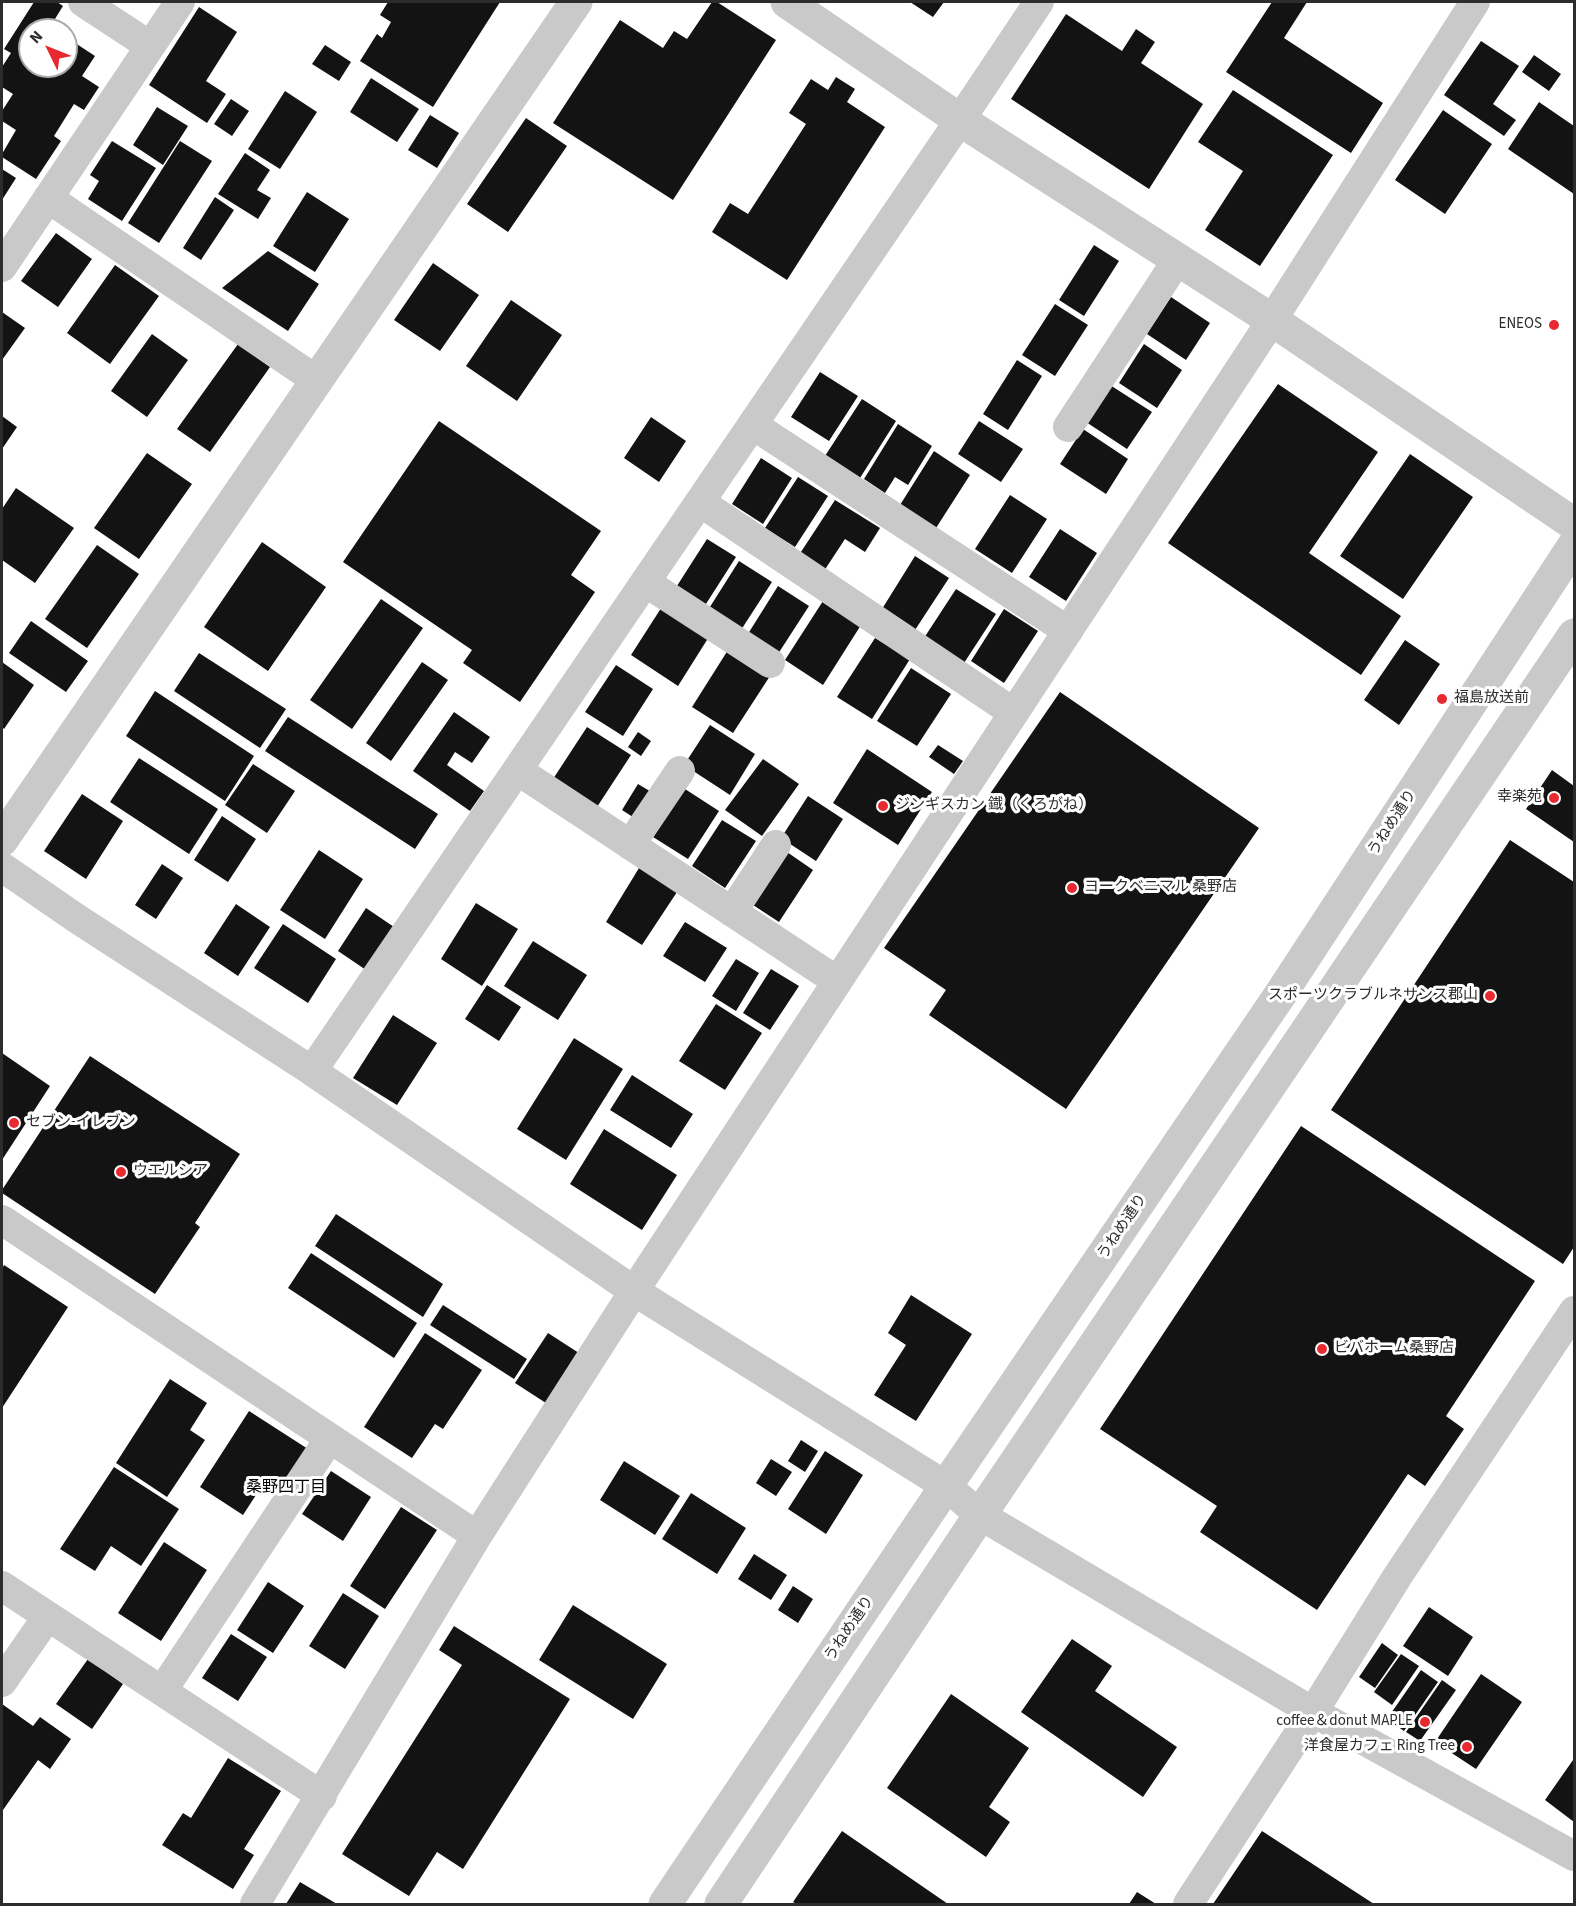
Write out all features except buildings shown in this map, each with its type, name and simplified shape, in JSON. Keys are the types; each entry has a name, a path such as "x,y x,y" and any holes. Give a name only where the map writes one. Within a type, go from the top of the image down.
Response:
{"street":[{"path":"83,2 150,46"},
{"path":"2,267 180,2"},
{"path":"2,840 576,2"},
{"path":"787,2 960,120 1272,320 1575,524"},
{"path":"312,1071 1039,2"},
{"path":"255,1905 477,1536 634,1291 1272,320 1475,2"},
{"path":"48,198 316,380"},
{"path":"1068,427 1178,259"},
{"path":"753,425 1068,631"},
{"path":"700,502 1014,713"},
{"name":"うねめ通り","path":"665,1905 1282,992 1575,545"},
{"path":"645,582 770,663"},
{"path":"721,1905 980,1515 1575,635"},
{"path":"517,770 837,981"},
{"path":"630,845 680,771"},
{"path":"732,912 776,845"},
{"path":"2,867 76,918 312,1071 634,1291 946,1486 980,1515 1313,1712 1575,1856"},
{"path":"2,1220 477,1536"},
{"path":"1188,1905 1397,1577 1575,1311"},
{"path":"162,1691 330,1438"},
{"path":"2,1586 322,1796"},
{"path":"2,1682 48,1616"}],"place":[{"name":"ENEOS","path":"1554,325"},
{"name":"福島放送前","path":"1442,699"},
{"name":"幸楽苑","path":"1554,798"},
{"name":"ジンギスカン 鐡（くろがね）","path":"883,806"},
{"name":"ヨークベニマル 桑野店","path":"1072,888"},
{"name":"スポーツクラブルネサンス郡山","path":"1490,996"},
{"name":"セブン-イレブン","path":"14,1123"},
{"name":"ウエルシア","path":"121,1172"},
{"name":"ビバホーム桑野店","path":"1322,1349"},
{"name":"coffee＆donut MAPLE","path":"1425,1722"},
{"name":"洋食屋カフェ Ring Tree","path":"1467,1747"}],"district":[{"name":"桑野四丁目","path":"286,1488"}]}
